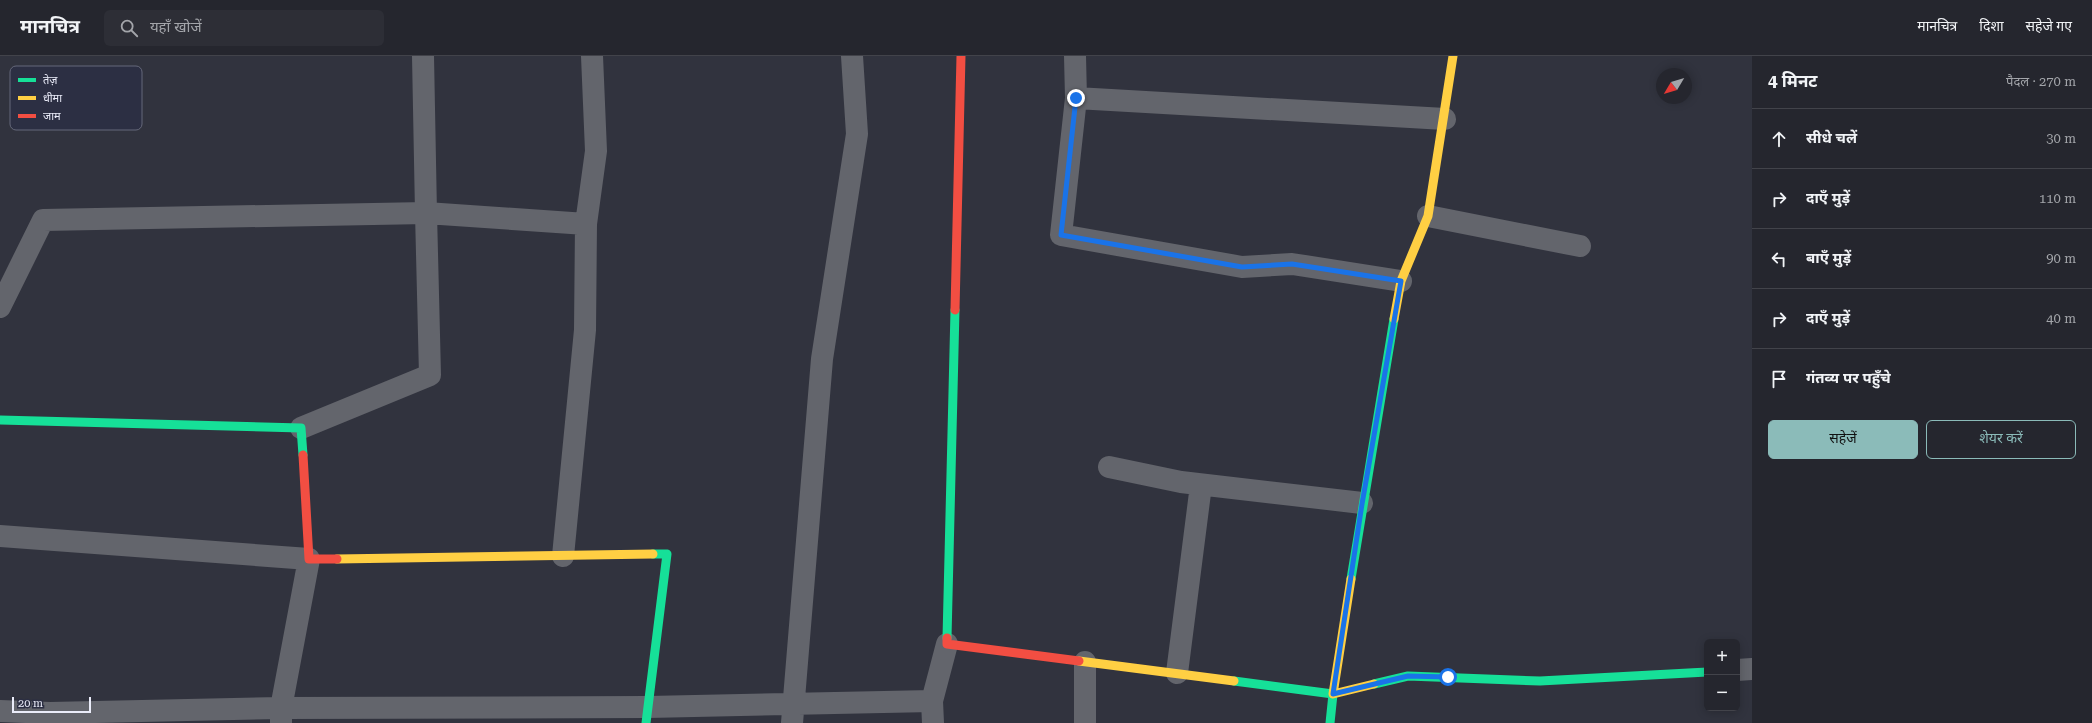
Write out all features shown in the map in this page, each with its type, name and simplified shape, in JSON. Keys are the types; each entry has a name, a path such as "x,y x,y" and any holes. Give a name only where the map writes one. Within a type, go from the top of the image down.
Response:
{"street":[{"path":"0,420 302,428 430,375 423,56"},
{"path":"563,556 585,330 586,224 596,151 592,56"},
{"path":"792,714 822,359 856,134 852,56"},
{"path":"933,723 932,701 947,644 961,56"},
{"path":"1075,56 1076,98 1061,235 1242,267 1292,264 1401,281"},
{"path":"1330,723 1333,694 1362,504 1401,281 1428,216 1445,119 1453,56"},
{"path":"1076,98 1445,119"},
{"path":"0,307 43,220 426,213 586,224"},
{"path":"1428,216 1580,246"},
{"path":"281,716 309,560 302,428"},
{"path":"1109,467 1201,485 1362,504"},
{"path":"1177,673 1201,485"},
{"path":"0,536 309,560 667,554 647,715"},
{"path":"947,644 1333,694 1408,676 1540,681 1704,672"},
{"path":"1085,662 1085,723"},
{"path":"1740,670 1752,669"},
{"path":"0,711 281,716 792,714 932,701"}],"traffic: fast":[{"path":"947,638 955,310"},
{"path":"1351,579 1394,319"},
{"path":"0,420 301,428 303,455"},
{"path":"646,723 667,554 653,554"},
{"path":"1374,684 1408,676 1540,681 1704,672"},
{"path":"1234,681 1333,694 1330,723"}],"traffic: slow":[{"path":"1394,319 1401,281 1428,216 1453,56"},
{"path":"337,559 653,554"},
{"path":"1351,579 1333,694 1374,684"},
{"path":"1079,661 1234,681"}],"traffic: jam":[{"path":"955,310 961,56"},
{"path":"303,455 309,559 337,559"},
{"path":"947,638 947,644 1079,661"}],"route":[{"path":"1076,98 1061,235 1242,267 1292,264 1401,281 1362,504 1333,694 1408,676 1448,677"}]}
